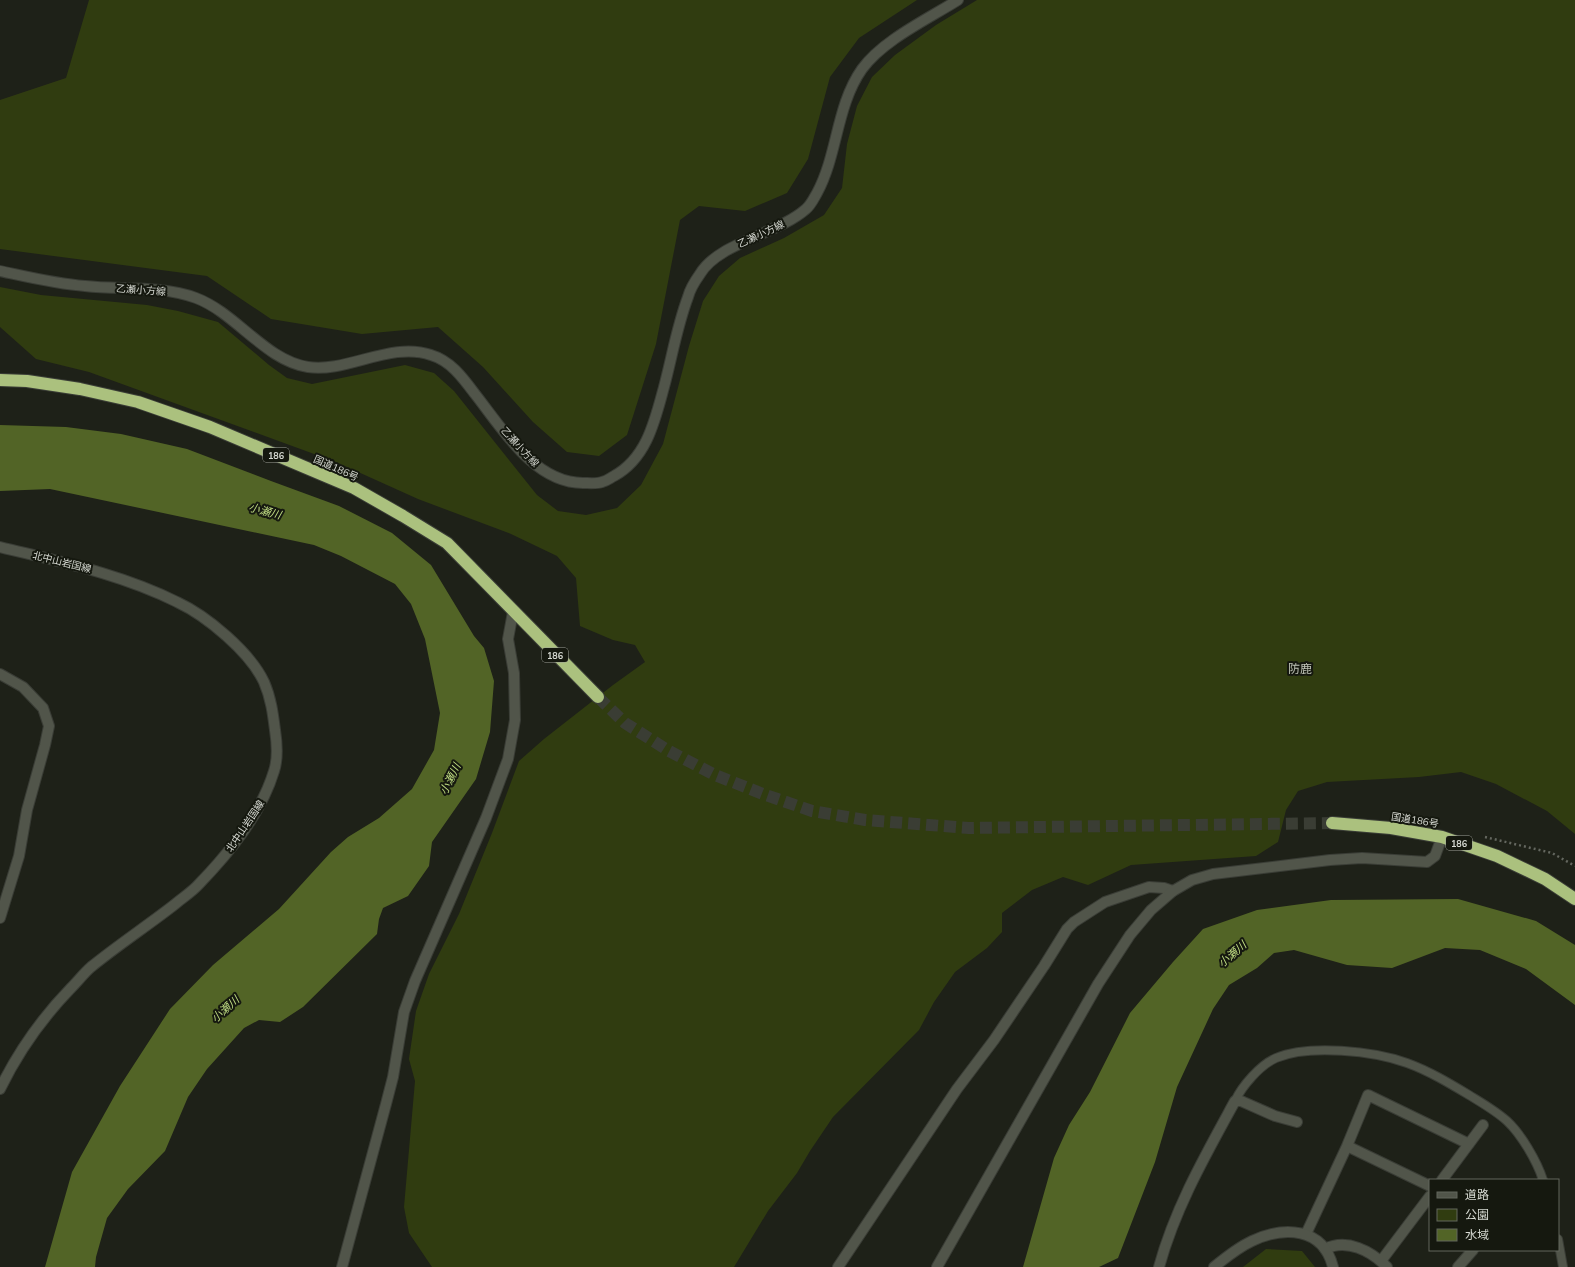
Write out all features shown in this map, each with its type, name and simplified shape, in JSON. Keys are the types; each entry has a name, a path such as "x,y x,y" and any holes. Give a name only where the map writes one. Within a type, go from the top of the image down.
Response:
{"highway":[{"name":"国道186号","path":"0,380 27,381 80,389 138,402 210,426 354,488 447,543 598,697"},
{"name":"国道186号","path":"1332,823 1391,828 1442,837 1497,856 1545,879 1575,899"}],"street":[{"name":"乙瀬小方線","path":"0,271 50,282 84,286 163,291 195,298 222,311 272,351 288,361 309,367 331,366 411,350 434,355 456,369 511,440 538,468 559,480 579,483 602,482 623,471 638,455 653,428 688,295 702,269 725,251 786,223 808,208 825,178 845,100 862,69 886,45 958,0"},
{"name":"北中山岩国線","path":"0,548 102,572 142,586 180,603 207,620 231,640 252,664 263,681 272,707 276,741 275,769 268,789 259,808 226,855 197,886 90,968 36,1028 14,1060 0,1089"},
{"path":"342,1267 386,1104 404,1012 415,981 486,818 508,759 515,720 514,673 508,639 513,612"},
{"path":"0,674 23,687 44,708 49,726 28,810 19,856 0,918"},
{"path":"937,1267 1098,984 1130,935 1151,910 1173,891 1192,880 1213,874 1315,862 1362,858 1427,862 1435,856 1442,837"},
{"path":"838,1267 957,1089 994,1040 1067,929 1074,922 1105,902 1149,887 1164,888 1173,891"},
{"path":"1306,1234 1347,1146 1368,1095 1469,1144"},
{"path":"1159,1267 1174,1223 1192,1182 1235,1102 1241,1101 1274,1116 1297,1122"},
{"path":"1443,1179 1483,1125"},
{"path":"1347,1146 1429,1186"},
{"path":"1325,1249 1333,1245 1362,1248 1384,1264 1429,1197"},
{"path":"1214,1267 1251,1241 1269,1234 1288,1231 1306,1234 1316,1240 1325,1249 1333,1267"},
{"path":"1458,1267 1472,1251"}],"lane":[{"path":"1235,1102 1239,1093 1253,1074 1276,1058 1314,1050 1365,1052 1407,1063 1438,1076 1493,1110 1508,1122 1524,1142 1540,1170 1543,1179"},
{"path":"1559,1245 1563,1267"}],"path":[{"path":"1484,837 1552,852 1575,866"}],"green space":[{"path":"89,0 917,0 859,38 830,77 808,159 787,193 745,211 699,206 680,220 656,344 627,435 599,456 567,452 533,422 483,367 438,327 362,334 271,319 207,276 0,249 0,100 66,78"},
{"path":"977,0 1575,0 1575,834 1547,811 1496,784 1461,772 1419,777 1327,782 1298,791 1286,810 1278,842 1256,856 1131,865 1088,885 1063,877 1032,890 1002,913 1002,932 987,948 955,972 934,1002 919,1030 833,1117 797,1173 768,1211 734,1267 432,1267 409,1233 404,1207 415,1081 409,1059 416,1011 429,974 459,914 519,761 544,739 645,662 635,645 613,640 580,626 576,578 557,556 511,534 418,499 336,462 89,372 36,359 0,327 0,287 41,295 147,305 178,311 218,322 269,365 287,378 312,384 405,365 434,373 454,391 537,495 558,511 586,515 617,508 641,485 663,444 689,346 703,301 719,276 740,258 784,238 824,215 842,188 847,144 857,106 872,77 895,55 936,25"},
{"path":"1266,1249 1302,1251 1315,1267 1243,1267"}],"water":[{"name":"小瀬川","path":"0,425 66,427 121,434 187,449 339,506 392,533 431,565 474,636 484,648 494,681 490,732 476,779 432,842 429,866 408,896 383,908 379,919 377,934 303,1007 280,1022 259,1020 244,1028 207,1069 188,1097 165,1151 128,1189 107,1218 96,1257 95,1267 45,1267 72,1172 120,1086 170,1009 213,965 279,909 331,852 348,837 379,818 412,789 434,750 440,713 425,639 411,604 395,584 341,556 314,545 50,489 0,491"},
{"name":"小瀬川","path":"1458,899 1536,921 1575,945 1575,1005 1526,969 1480,950 1445,948 1392,968 1347,965 1294,950 1274,953 1257,968 1229,985 1213,1009 1177,1087 1155,1162 1118,1258 1099,1267 1023,1267 1054,1158 1069,1125 1090,1092 1130,1013 1203,929 1257,910 1331,900"}],"tunnel":[{"path":"598,697 625,723 669,751 715,775 812,811 865,820 969,828 1332,823"}],"district":[{"name":"防鹿","path":"1300,668"}]}
